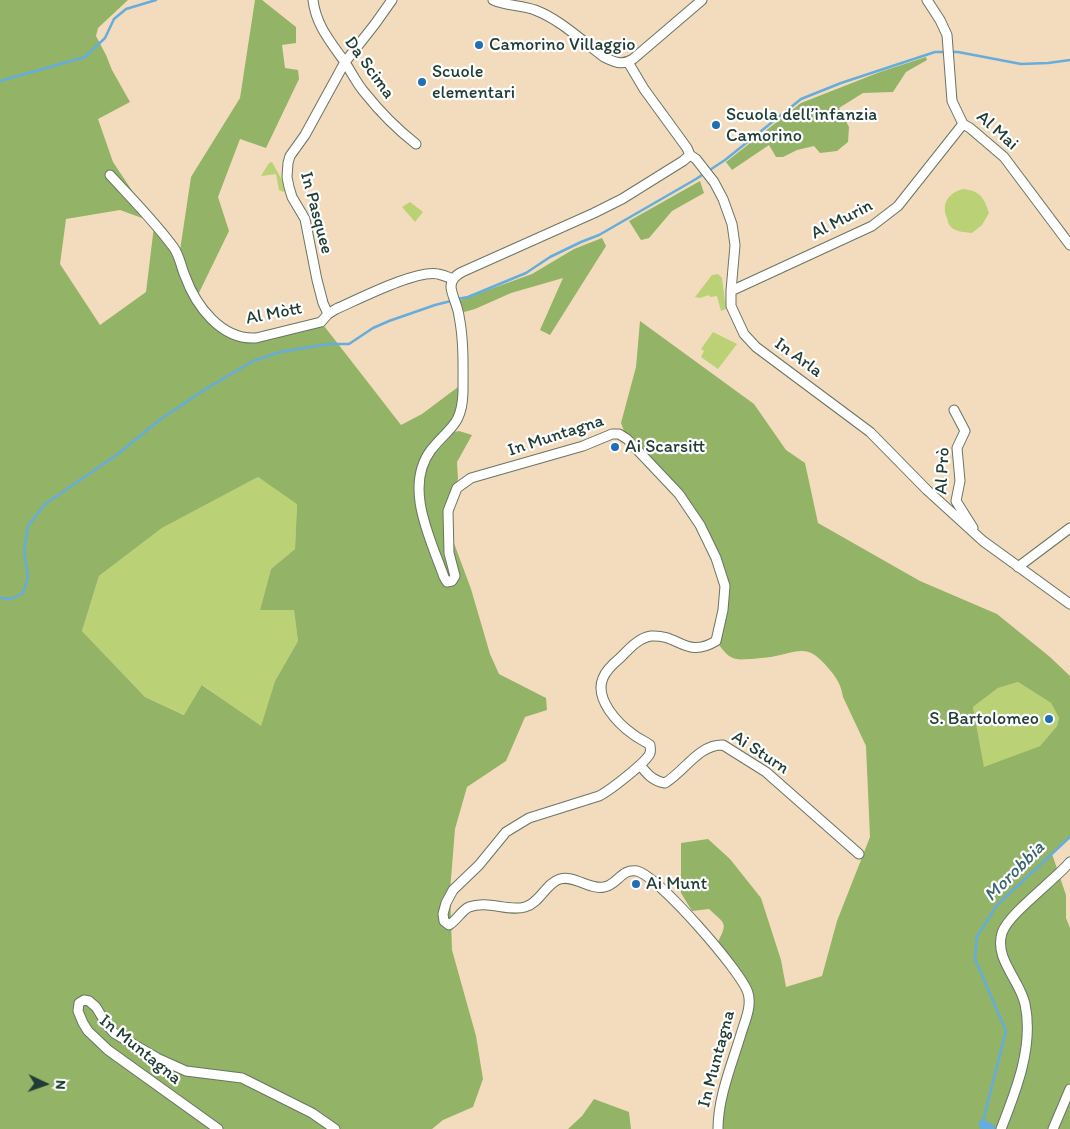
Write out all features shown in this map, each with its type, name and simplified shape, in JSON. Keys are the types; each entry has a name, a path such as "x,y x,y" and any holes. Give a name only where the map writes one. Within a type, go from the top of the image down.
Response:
{"street":[{"name":"Da Scima","path":"313,0 318,21 324,34 345,62 364,93 396,128 416,144"},
{"name":"In Pasquee","path":"328,314 317,280 305,219 292,197 289,187 287,177 288,163 299,152 305,135 345,62 392,0"},
{"path":"494,0 547,15 604,57 619,63 628,62 702,0"},
{"name":"Al Mai","path":"927,0 940,20 946,35 952,100 963,124 1004,157 1070,245"},
{"name":"In Arla","path":"628,62 644,89 687,148 690,155 702,166 714,182 723,200 732,224 735,245 731,291 733,312 744,334 752,344 870,432 932,495 975,533 1070,604"},
{"name":"Al Murin","path":"731,291 872,226 886,217 898,206 963,124"},
{"path":"453,279 456,275 469,268 622,199 682,162 690,155"},
{"name":"Al Mòtt","path":"110,175 174,248 184,275 196,299 206,313 228,332 240,337 256,338 321,322 328,314 389,285 417,276 437,273 453,279"},
{"name":"In Muntagna","path":"453,279 452,291 458,312 463,380 462,406 455,425 431,451 424,464 419,483 422,516 447,582 452,581 455,576 449,553 448,511 457,488 471,478 583,446 612,434 619,434 633,445 679,494 700,525 716,558 725,586 723,610 716,642 707,647 692,648 666,637 645,637 634,644 615,662 602,679 601,689 607,707 623,726 650,745 651,752 647,759 609,791 599,796 529,818 506,832 479,865 453,890 446,903 443,914 444,921 449,924 455,921 466,908 479,904 525,907 560,879 568,878 597,888 613,884 621,875 629,871 637,871 645,875 668,893 687,912 738,976 748,994 746,1016 720,1103 718,1129"},
{"name":"Al Prò","path":"954,410 965,431 957,448 960,482 956,502 970,521 975,533"},
{"path":"1018,567 1070,528"},
{"name":"Ai Sturn","path":"640,765 652,779 666,783 706,749 714,745 723,745 766,772 859,854"},
{"path":"1001,1129 1020,1076 1027,1029 1024,1001 1002,952 1002,933 1016,913 1061,873 1070,862"},
{"name":"In Muntagna","path":"218,1129 108,1050 88,1031 83,1023 78,1011 79,1003 84,1000 91,1002 96,1006 114,1033 162,1061 190,1072 242,1078 312,1113 335,1129"},
{"path":"1053,1129 1070,1088"}],"green space":[{"path":"0,0 128,0 98,28 96,36 130,102 98,119 113,162 153,222 120,210 66,219 60,264 100,325 146,292 155,218 179,257 191,177 240,98 255,0 262,0 296,27 296,43 282,45 285,68 298,70 299,79 266,148 240,139 218,197 229,231 196,299 202,307 240,337 321,322 401,425 422,414 458,387 458,407 448,433 459,431 472,435 457,462 458,479 445,519 471,589 490,654 499,674 546,698 547,710 525,717 506,761 467,787 455,829 450,891 452,950 476,1036 483,1079 473,1107 443,1120 432,1129 0,1129","holes":["258,477 297,504 295,549 271,569 260,610 294,610 298,641 275,681 261,726 202,685 184,715 145,697 82,631 99,576 162,528"]},
{"path":"926,57 927,60 906,72 893,92 863,93 839,108 849,127 848,142 837,151 820,153 814,146 797,150 783,157 776,157 769,145 732,170 726,162 801,103 880,72"},
{"path":"272,162 283,182 285,190 283,192 279,190 276,174 261,176 269,163"},
{"path":"700,181 704,193 672,211 649,238 641,240 629,221"},
{"path":"963,189 977,193 985,203 989,213 982,225 972,233 952,228 945,213 945,204 950,196"},
{"path":"410,202 423,212 415,222 402,207"},
{"path":"602,238 606,246 550,335 540,330 563,278 511,293 464,312 460,300 532,274 574,249"},
{"path":"718,274 722,278 726,309 721,311 717,296 695,297 712,275"},
{"path":"640,321 754,404 786,450 805,463 818,523 920,581 997,614 1050,657 1070,676 1070,837 1052,854 1066,895 1066,918 1070,928 1070,1129 718,1129 749,994 717,944 723,932 724,924 722,921 709,909 692,911 681,893 681,843 708,839 730,859 761,898 781,960 786,987 822,976 837,921 870,837 866,746 838,682 829,669 815,655 809,652 797,651 769,657 737,659 729,656 716,641 725,586 700,525 627,439 621,423 636,367","holes":["1018,682 1051,703 1059,718 1057,726 1040,746 984,767 973,707 998,688"]},
{"path":"713,332 737,344 718,369 701,357 704,351 701,349"},
{"path":"258,477 297,503 295,549 271,569 260,610 294,610 298,641 275,681 261,727 203,685 185,715 145,697 82,631 99,576 162,528"},
{"path":"1018,682 1051,703 1059,718 1057,726 1040,746 984,768 973,707 998,688"},
{"path":"594,1099 629,1112 631,1129 568,1129 582,1116"}],"waterway":[{"path":"0,81 85,57 105,38 114,19 126,9 156,0"},
{"path":"457,299 468,297 526,273 550,257 599,235 725,160 801,99 841,83 935,52 958,52 1021,64 1070,60"},
{"path":"0,598 11,599 23,593 28,577 24,551 28,526 45,504 118,454 158,421 204,390 253,361 280,352 329,344 349,344 373,328 389,321 451,301"},
{"name":"Morobbia","path":"981,1129 1006,1031 975,959 977,936 998,904 1070,837"},
{"path":"983,1124 991,1129"}],"place":[{"name":"Camorino Villaggio","path":"479,45"},
{"name":"Scuole elementari","path":"422,82"},
{"name":"Scuola dell’infanzia Camorino","path":"716,125"},
{"name":"Ai Scarsitt","path":"615,447"},
{"name":"S. Bartolomeo","path":"1049,719"},
{"name":"Ai Munt","path":"636,884"}]}
